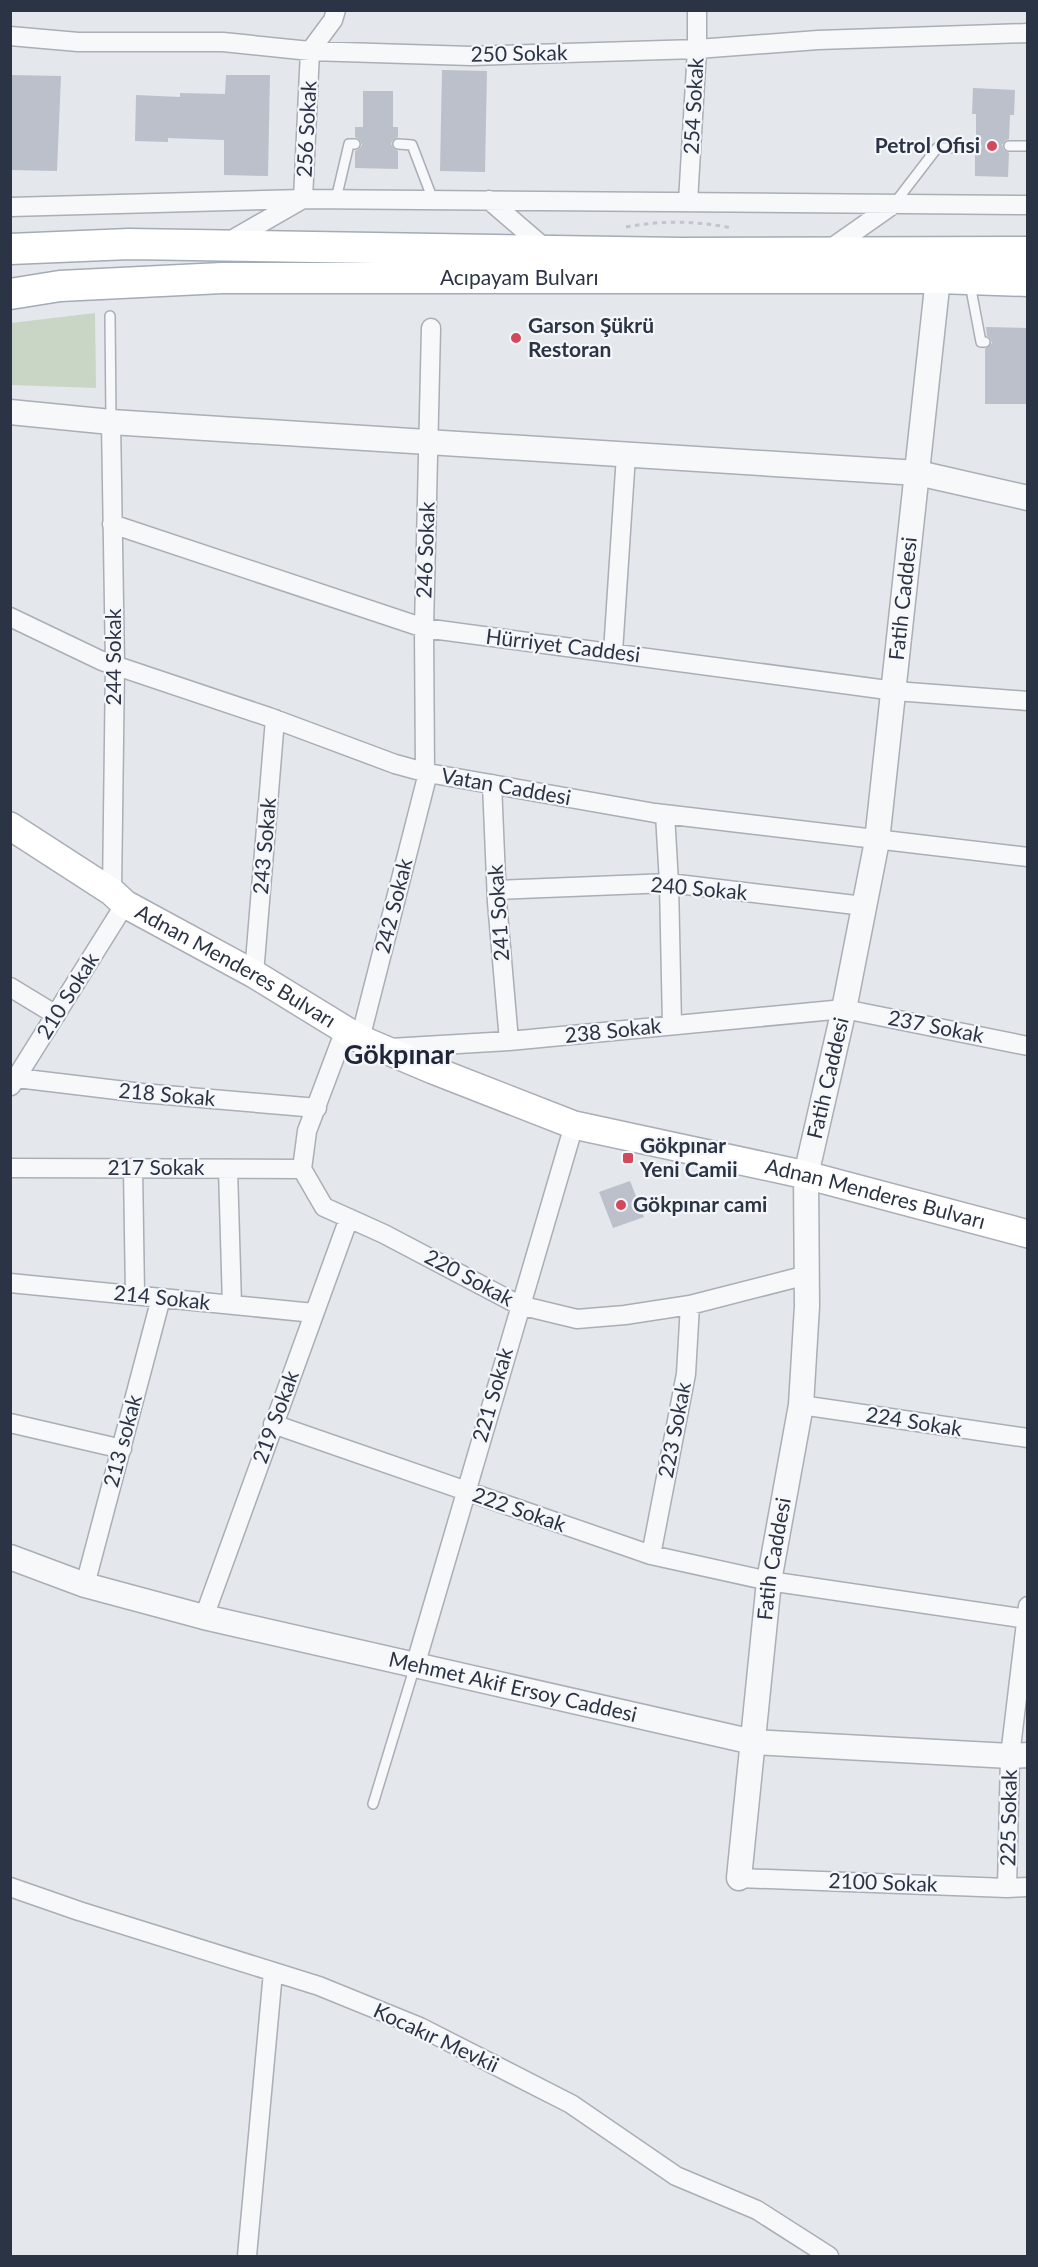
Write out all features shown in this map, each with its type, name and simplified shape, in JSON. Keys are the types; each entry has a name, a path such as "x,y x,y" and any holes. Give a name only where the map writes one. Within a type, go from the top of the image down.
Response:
{"main road":[{"name":"Acıpayam Bulvarı","path":"10,249 129,244 224,244 680,253 1028,252"},
{"name":"Acıpayam Bulvarı","path":"10,294 60,286 222,278 1028,280"},
{"name":"Adnan Menderes Bulvarı","path":"10,826 119,898 254,974 362,1039 433,1070 574,1125 806,1175 1028,1234"}],"street":[{"name":"256 Sokak","path":"224,244 303,199 310,51 333,20 336,10"},
{"name":"254 Sokak","path":"688,202 697,49 697,10"},
{"name":"250 Sokak","path":"10,36 78,42 223,42 310,51 471,56 697,49 818,40 1028,33"},
{"path":"10,207 303,199 1028,205"},
{"path":"489,200 547,250"},
{"path":"827,251 894,204"},
{"name":"Fatih Caddesi","path":"739,1878 769,1581 801,1405 807,1275 806,1175 844,1009 877,841 938,278"},
{"name":"246 Sokak","path":"427,773 424,628 431,328"},
{"path":"10,412 111,422 918,473 1028,498"},
{"name":"244 Sokak","path":"111,422 119,898"},
{"path":"613,652 627,455"},
{"name":"Hürriyet Caddesi","path":"112,524 424,628 895,691 1028,701"},
{"name":"Vatan Caddesi","path":"10,617 114,665 275,719 395,764 427,773 665,814 877,841 1028,857"},
{"name":"243 Sokak","path":"254,974 275,719"},
{"name":"242 Sokak","path":"362,1039 427,773"},
{"name":"241 Sokak","path":"492,784 496,891 509,1041"},
{"path":"665,814 672,1025"},
{"name":"240 Sokak","path":"496,891 669,883 864,906"},
{"name":"210 Sokak","path":"14,1083 56,1015 119,898"},
{"path":"10,987 56,1015"},
{"name":"238 Sokak","path":"362,1039 509,1041 844,1009"},
{"name":"237 Sokak","path":"844,1009 1028,1046"},
{"path":"302,1169 307,1131 317,1108 362,1039"},
{"name":"218 Sokak","path":"14,1083 317,1108"},
{"name":"221 Sokak","path":"415,1666 519,1305 574,1125"},
{"name":"217 Sokak","path":"10,1168 302,1169"},
{"path":"133,1168 135,1295"},
{"path":"228,1168 232,1305"},
{"name":"220 Sokak","path":"302,1169 324,1207 384,1234 519,1305 576,1319 625,1315 690,1305 807,1275"},
{"name":"219 Sokak","path":"204,1617 349,1218"},
{"name":"214 Sokak","path":"10,1283 314,1313"},
{"name":"213 sokak","path":"85,1585 161,1298"},
{"name":"223 Sokak","path":"651,1555 686,1374 690,1305"},
{"name":"224 Sokak","path":"801,1405 1028,1438"},
{"path":"10,1423 122,1449"},
{"name":"222 Sokak","path":"273,1424 651,1555 769,1581 1027,1615"},
{"name":"Mehmet Akif Ersoy Caddesi","path":"10,1557 85,1585 204,1617 753,1742 1019,1756"},
{"name":"225 Sokak","path":"1007,1888 1019,1756 1027,1615"},
{"name":"2100 Sokak","path":"739,1878 1028,1887"},
{"name":"Kocakır Mevkii","path":"10,1887 79,1911 319,1986 420,2027 571,2104 676,2176 757,2210 829,2256"},
{"path":"247,2256 273,1972"}],"lane":[{"path":"336,199 349,144 355,144"},
{"path":"398,144 412,145 433,200"},
{"path":"1009,146 1028,146"},
{"path":"894,204 937,148 975,147"},
{"path":"969,279 981,342 985,342"},
{"path":"110,316 111,422"},
{"path":"373,1804 415,1666"}],"green space":[{"path":"95,313 96,388 11,385 11,323"}],"building":[{"path":"442,70 487,71 485,172 440,171"},
{"path":"10,75 61,76 57,171 10,170"},
{"path":"226,75 270,75 268,176 224,175 224,140 168,138 168,142 135,141 136,95 180,97 180,93 225,94"},
{"path":"973,88 1015,90 1014,115 1010,115 1009,139 1002,145 1009,153 1008,177 975,176 975,154 981,151 982,146 976,140 976,114 972,114"},
{"path":"363,91 393,91 393,127 398,127 398,137 391,144 398,151 398,169 355,168 355,151 362,145 355,137 355,127 363,127"},
{"path":"986,327 1028,328 1028,404 985,404 985,349 992,343 987,336"},
{"name":"Gökpınar cami","path":"630,1181 644,1217 613,1228 599,1192"}],"place":[{"name":"Petrol Ofisi","path":"992,146"},
{"name":"Garson Şükrü Restoran","path":"516,338"},
{"name":"Gökpınar Yeni Camii","path":"628,1158"},
{"name":"Gökpınar cami","path":"621,1205"}],"district":[{"name":"Gökpınar","path":"399,1055"}]}
